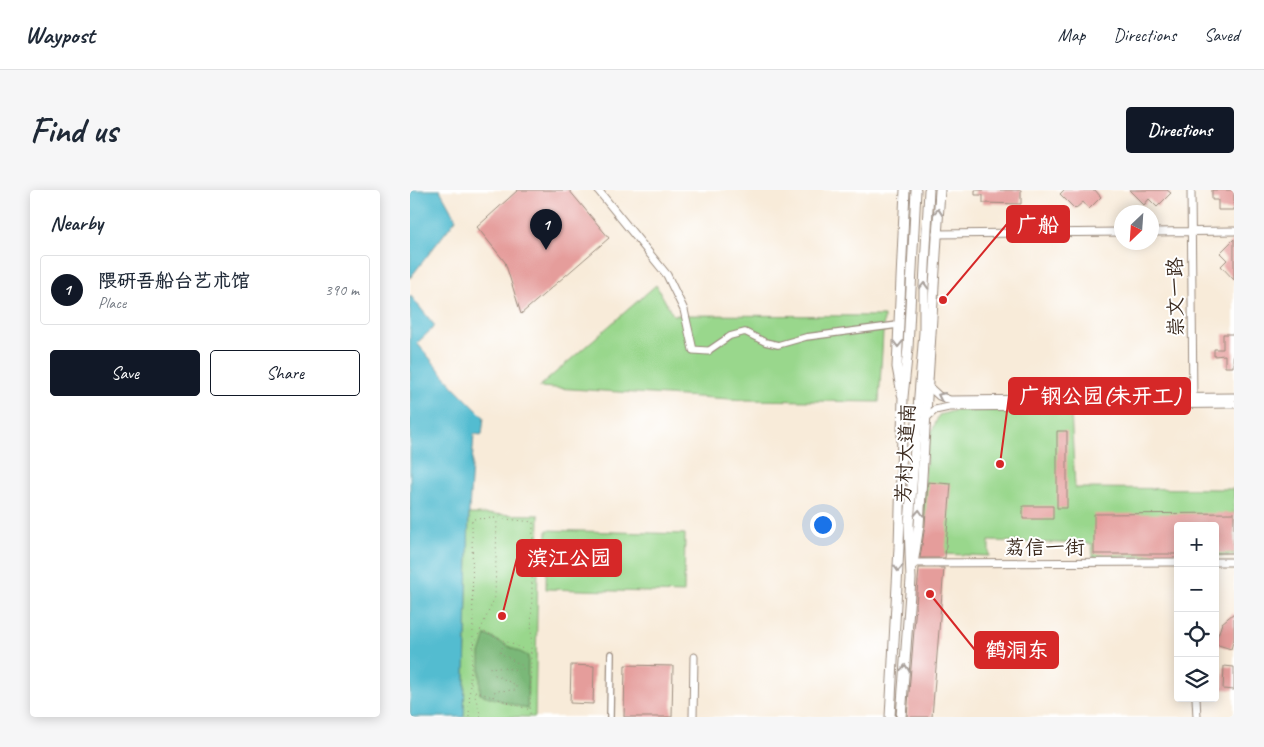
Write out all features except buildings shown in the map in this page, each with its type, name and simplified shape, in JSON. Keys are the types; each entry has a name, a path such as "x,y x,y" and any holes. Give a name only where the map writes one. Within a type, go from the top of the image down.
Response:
{"main road":[{"name":"芳村大道南","path":"890,717 899,547 903,397 897,367 905,190"},
{"path":"903,397 916,190"},
{"path":"911,579 910,524 924,332 924,286 929,190"},
{"name":"芳村大道南","path":"901,717 911,579 919,525 924,420 940,190"}],"street":[{"path":"598,190 667,275 684,310 693,350 708,351 730,336 745,332 765,342 778,345 806,338 898,325"},
{"name":"崇文一路","path":"1191,190 1193,401"},
{"path":"1159,232 1234,231"},
{"path":"936,234 1114,232"},
{"path":"927,385 939,396 950,400 1193,401 1234,404"},
{"path":"924,420 935,410 950,407 1193,401 1234,397"},
{"name":"荔信一街","path":"913,564 1174,562"},
{"path":"1219,562 1234,562"},
{"path":"610,717 611,654"},
{"path":"693,717 694,657"},
{"path":"1196,702 1197,717"}],"path":[{"path":"469,717 473,647 472,518 497,518 533,522 530,717"},
{"path":"473,647 495,597 497,518"},
{"path":"480,630 532,653"},
{"path":"493,697 495,691 516,690 516,685 490,672 490,667 523,670 523,666 500,653 505,641"},
{"path":"470,679 481,717"},
{"path":"473,690 531,710"}],"green space":[{"path":"656,285 673,315 884,316 879,402 746,400 539,387"},
{"path":"957,410 1071,411 1075,488 1234,489 1234,555 1219,556 1219,522 1174,522 1174,556 1093,557 1092,544 989,541 989,556 918,553 928,440 939,415"},
{"path":"469,514 539,515 535,717 464,717"},
{"path":"547,530 685,534 684,593 546,589"},
{"path":"486,635 528,656 527,709 480,694 480,654"}],"water":[{"path":"410,190 440,190 456,219 410,278"},
{"path":"410,295 435,326 417,343 453,386 484,417 482,435 474,434 469,510 464,717 410,717"}],"place":[{"name":"隈研吾船台艺术馆","path":"546,250"},
{"name":"广船","path":"943,300"},
{"name":"广钢公园(未开工)","path":"1000,464"},
{"name":"鹤洞东","path":"930,594"},
{"name":"滨江公园","path":"502,616"}]}
